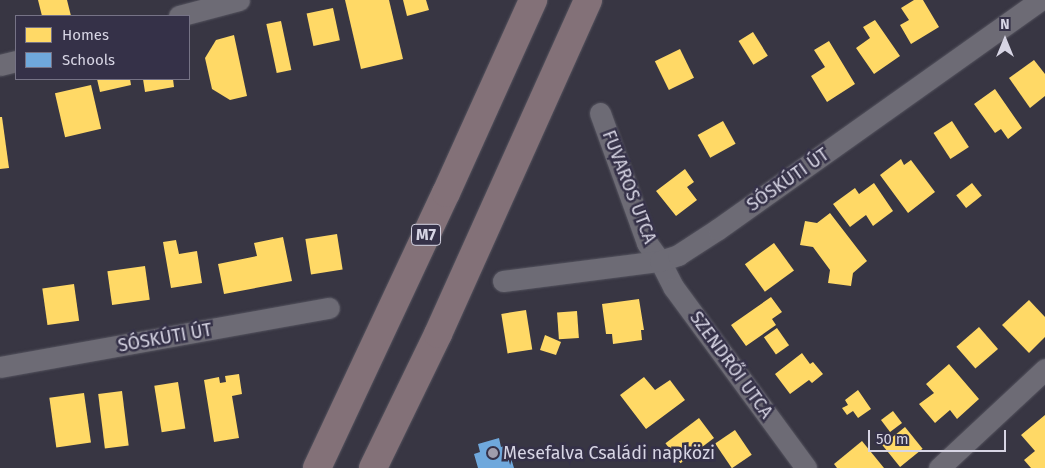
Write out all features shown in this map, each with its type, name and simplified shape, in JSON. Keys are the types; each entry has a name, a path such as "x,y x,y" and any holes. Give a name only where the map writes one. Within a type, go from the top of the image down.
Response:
{"highway":[{"name":"M7","path":"316,468 442,202 533,0"},
{"path":"373,468 438,334 588,0"}],"street":[{"path":"183,15 238,0"},
{"name":"SÓSKÚTI ÚT","path":"503,281 660,261 678,255 718,229 1040,0"},
{"path":"0,65 15,61"},
{"name":"FUVAROS UTCA","path":"600,113 647,243 660,261"},
{"name":"SZENDRŐI UTCA","path":"660,261 674,288 806,468"},
{"name":"SÓSKÚTI ÚT","path":"0,367 329,308"},
{"path":"939,468 1045,369"}],"building: Homes":[{"path":"38,0 67,0 71,15 42,15"},
{"path":"345,0 389,0 403,59 361,69"},
{"path":"403,0 426,0 429,10 407,16"},
{"path":"914,0 923,0 939,27 911,44 900,25 909,20 901,8"},
{"path":"333,8 340,40 313,46 307,14"},
{"path":"875,20 900,56 874,74 856,48 870,38 863,27"},
{"path":"281,21 291,70 277,73 266,24"},
{"path":"753,32 768,56 753,65 739,41"},
{"path":"234,35 247,96 230,100 212,89 205,58 216,40"},
{"path":"829,41 855,84 827,102 811,76 825,67 814,50"},
{"path":"680,49 694,78 669,90 655,61"},
{"path":"1034,60 1045,74 1045,96 1030,108 1009,78"},
{"path":"97,80 130,80 131,85 100,92"},
{"path":"143,80 173,80 174,87 145,92"},
{"path":"91,85 101,129 65,137 55,93"},
{"path":"995,89 1022,128 1008,139 1001,129 995,133 974,104"},
{"path":"0,117 2,117 9,168 0,169"},
{"path":"723,121 736,144 710,158 698,135"},
{"path":"952,121 969,147 950,159 934,133"},
{"path":"901,159 904,165 911,160 935,192 908,213 880,175"},
{"path":"685,169 694,182 687,187 697,200 676,216 656,191"},
{"path":"874,183 893,211 873,226 866,215 850,227 833,204 855,188 859,194"},
{"path":"972,183 982,196 966,208 956,195"},
{"path":"830,213 867,261 853,273 851,286 828,283 830,270 813,247 800,245 805,221 817,223"},
{"path":"337,234 343,270 311,275 305,239"},
{"path":"283,237 292,281 224,294 218,264 257,256 254,243"},
{"path":"176,240 179,254 197,251 202,283 171,288 163,242"},
{"path":"774,243 794,271 765,292 745,264"},
{"path":"145,266 150,300 112,305 107,271"},
{"path":"74,284 79,321 47,325 42,288"},
{"path":"771,297 782,312 772,319 776,325 746,346 731,325"},
{"path":"639,299 644,330 641,330 642,340 613,344 612,334 606,334 602,304"},
{"path":"1029,300 1045,317 1045,337 1029,353 1002,325"},
{"path":"526,310 532,350 508,353 501,314"},
{"path":"577,311 579,338 559,339 557,312"},
{"path":"979,327 998,349 975,369 956,347"},
{"path":"777,328 789,345 776,354 764,337"},
{"path":"545,335 561,342 556,355 540,350"},
{"path":"802,353 810,364 813,362 823,374 812,383 809,380 790,394 775,374"},
{"path":"949,364 979,399 957,419 950,410 935,423 919,404 934,393 926,384"},
{"path":"239,374 242,394 232,396 239,438 214,442 204,380 219,377 220,383 226,382 225,376"},
{"path":"644,377 655,390 670,380 685,400 646,429 620,395"},
{"path":"178,382 185,428 162,432 154,386"},
{"path":"858,390 871,409 858,418 853,411 847,415 842,408 848,405 845,400"},
{"path":"122,391 129,446 105,449 98,394"},
{"path":"84,393 91,443 56,447 49,398"},
{"path":"893,411 902,423 890,432 881,420"},
{"path":"1045,415 1045,468 1031,468 1024,460 1035,451 1021,435"},
{"path":"699,418 714,438 681,463 665,443"},
{"path":"905,427 923,449 900,467 882,445"},
{"path":"735,430 752,455 732,468 715,443"},
{"path":"862,441 884,468 837,468 834,464"}],"building: Schools":[{"name":"Mesefalva Családi napközi","path":"499,438 501,447 507,445 514,468 478,468 474,454 480,452 478,444"}],"place":[{"name":"Mesefalva Családi napközi","path":"493,453"}]}
